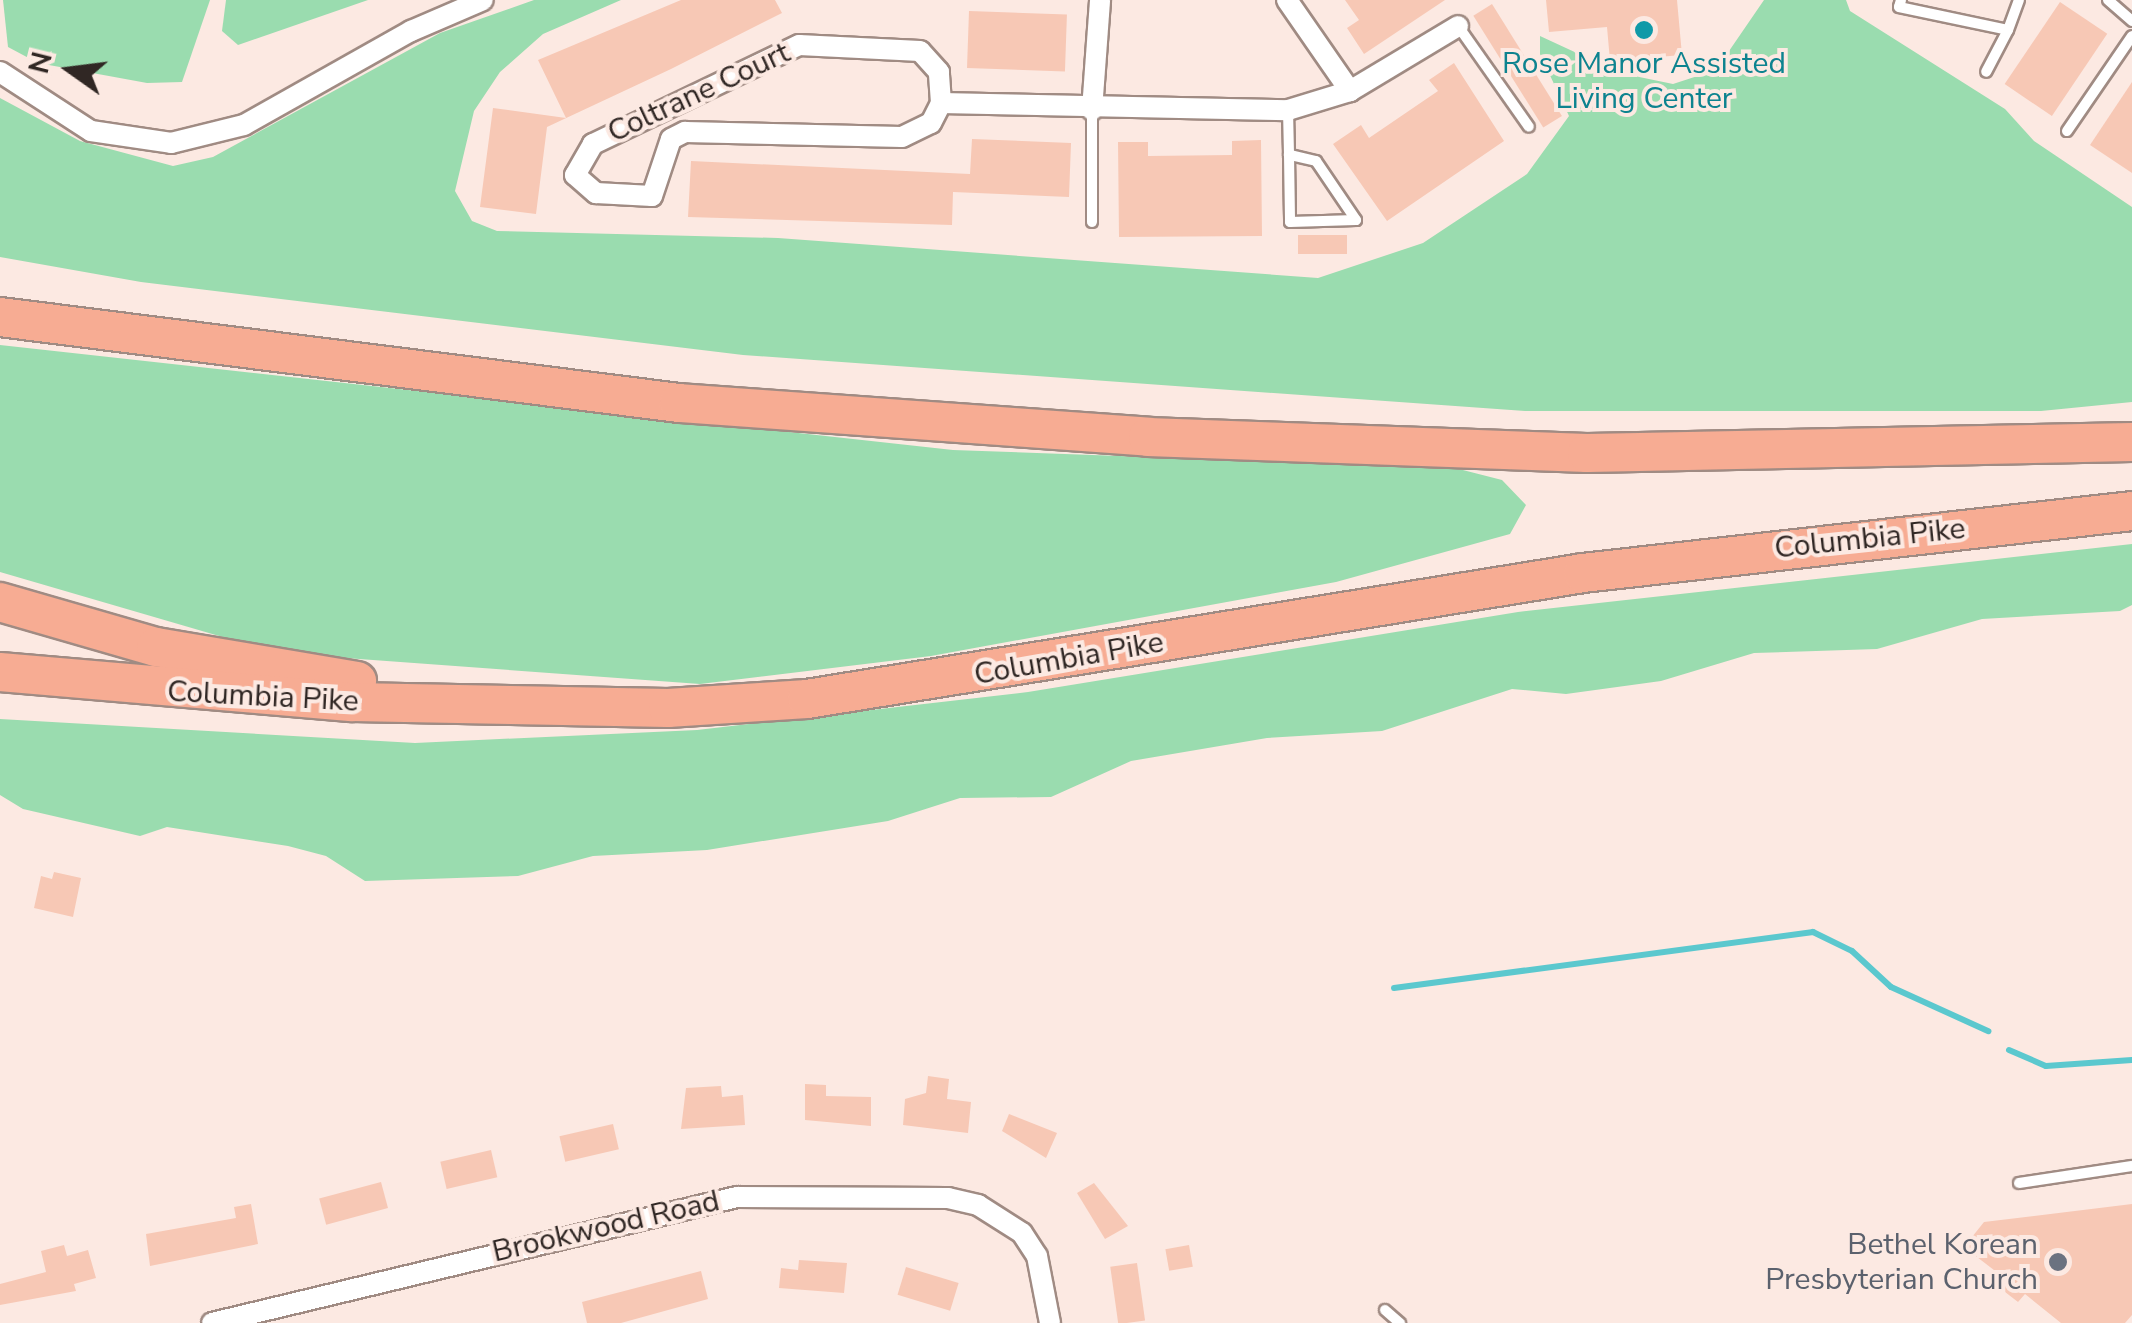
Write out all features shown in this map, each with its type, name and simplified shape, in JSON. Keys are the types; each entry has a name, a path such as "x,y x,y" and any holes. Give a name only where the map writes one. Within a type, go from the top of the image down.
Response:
{"highway":[{"path":"0,291 266,352"},
{"path":"0,317 679,403 1288,445 1810,452 2132,442"},
{"name":"Columbia Pike","path":"0,672 255,698 542,708 668,708 920,685 1582,573 2132,512"},
{"path":"0,602 240,664 542,708"},
{"path":"0,698 354,723 543,720 668,708"}],"street":[{"path":"0,72 92,131 171,143 244,126 411,30 483,0"},
{"path":"1092,110 1100,0"},
{"path":"1286,0 1350,91"},
{"path":"941,103 1092,110 1288,110 1350,91 1458,26"},
{"name":"Coltrane Court","path":"816,44 920,51 939,72 941,103 931,123 902,138 701,131 671,140 652,196 580,185 582,152 657,110 772,56 816,44"},
{"path":"657,110 671,140"},
{"name":"Brookwood Road","path":"212,1323 736,1197 978,1205 1022,1233 1037,1256 1050,1323"}],"lane":[{"path":"1900,0 1899,8 2008,30"},
{"path":"1986,72 2019,0"},
{"path":"2108,0 2132,20"},
{"path":"1458,26 1529,126"},
{"path":"2067,131 2132,36"},
{"path":"1092,110 1092,222"},
{"path":"1288,110 1290,222 1356,220 1316,161 1289,155"},
{"path":"2019,1183 2132,1166"},
{"path":"1385,1310 1400,1323"}],"green space":[{"path":"3,0 210,0 182,82 147,83 38,63 8,47"},
{"path":"226,0 368,0 238,45 222,31"},
{"path":"534,0 621,0 543,34 500,72 474,111 455,191 472,221 497,231 778,238 1318,278 1423,243 1527,174 1569,116 1540,54 1540,36 1620,73 1673,84 1716,70 1764,0 1846,0 1850,11 2005,109 2034,141 2132,207 2132,402 2041,411 1525,411 743,355 141,282 0,257 0,98 80,141 173,166 213,157 440,33"},
{"path":"0,345 953,450 1455,468 1502,480 1526,505 1510,534 1336,582 931,656 700,684 277,653 0,572"},
{"path":"2132,544 2132,605 2120,611 1982,619 1877,649 1754,653 1661,681 1566,694 1512,689 1382,731 1267,738 1131,761 1051,797 960,798 888,821 707,850 593,856 518,876 365,881 326,856 288,846 167,827 140,836 23,809 0,795 0,719 415,743 697,730 1028,692 1518,612"}],"building":[{"path":"681,0 775,0 782,13 671,69 547,127 536,214 480,207 493,108 566,118 538,60"},
{"path":"1345,0 1445,0 1364,54 1347,28 1359,20"},
{"name":"Rose Manor Assisted Living Center","path":"1546,0 1677,0 1682,55 1610,61 1607,27 1549,32"},
{"path":"2060,2 2107,34 2052,116 2005,84"},
{"path":"1492,4 1562,116 1543,128 1473,16"},
{"path":"969,11 1067,14 1065,71 967,68"},
{"path":"1454,63 1504,141 1387,221 1333,144 1361,125 1369,138 1438,91 1429,80"},
{"path":"2132,82 2132,173 2090,145"},
{"path":"972,139 1071,143 1069,197 953,192 952,225 688,217 691,161 970,174"},
{"path":"1261,140 1262,236 1119,237 1118,142 1148,142 1148,156 1232,155 1232,141"},
{"path":"1298,235 1347,235 1347,254 1298,254"},
{"path":"54,872 81,878 73,917 34,908 41,876 52,879"},
{"path":"928,1076 949,1079 947,1099 971,1102 968,1133 903,1125 905,1099 926,1093"},
{"path":"805,1084 826,1085 826,1096 871,1097 871,1126 805,1120"},
{"path":"721,1086 722,1097 743,1095 745,1125 681,1129 686,1088"},
{"path":"1009,1114 1057,1133 1046,1158 1002,1131"},
{"path":"613,1124 619,1149 565,1162 559,1136"},
{"path":"491,1150 497,1177 447,1189 440,1162"},
{"path":"381,1182 388,1208 326,1225 319,1199"},
{"path":"1094,1183 1128,1226 1105,1239 1077,1193"},
{"path":"251,1204 258,1244 150,1266 146,1234 236,1218 234,1207"},
{"name":"Bethel Korean Presbyterian Church","path":"2132,1204 2132,1315 2125,1323 2061,1323 2025,1294 2018,1302 1996,1285 2003,1277 1964,1247 1984,1222"},
{"path":"64,1245 67,1256 88,1250 96,1278 74,1284 76,1291 0,1305 0,1284 46,1272 41,1251"},
{"path":"1189,1245 1193,1267 1169,1271 1165,1249"},
{"path":"799,1260 847,1263 844,1293 779,1288 781,1268 798,1270"},
{"path":"1137,1263 1145,1320 1118,1323 1110,1267"},
{"path":"906,1267 959,1283 950,1311 898,1295"},
{"path":"701,1271 708,1299 621,1323 587,1323 582,1302"}],"waterway":[{"path":"1394,988 1813,932 1852,951 1891,987 1988,1031"},
{"path":"2009,1050 2046,1066 2132,1060"}],"place":[{"name":"Rose Manor Assisted Living Center","path":"1644,30"},
{"name":"Bethel Korean Presbyterian Church","path":"2058,1262"}]}
